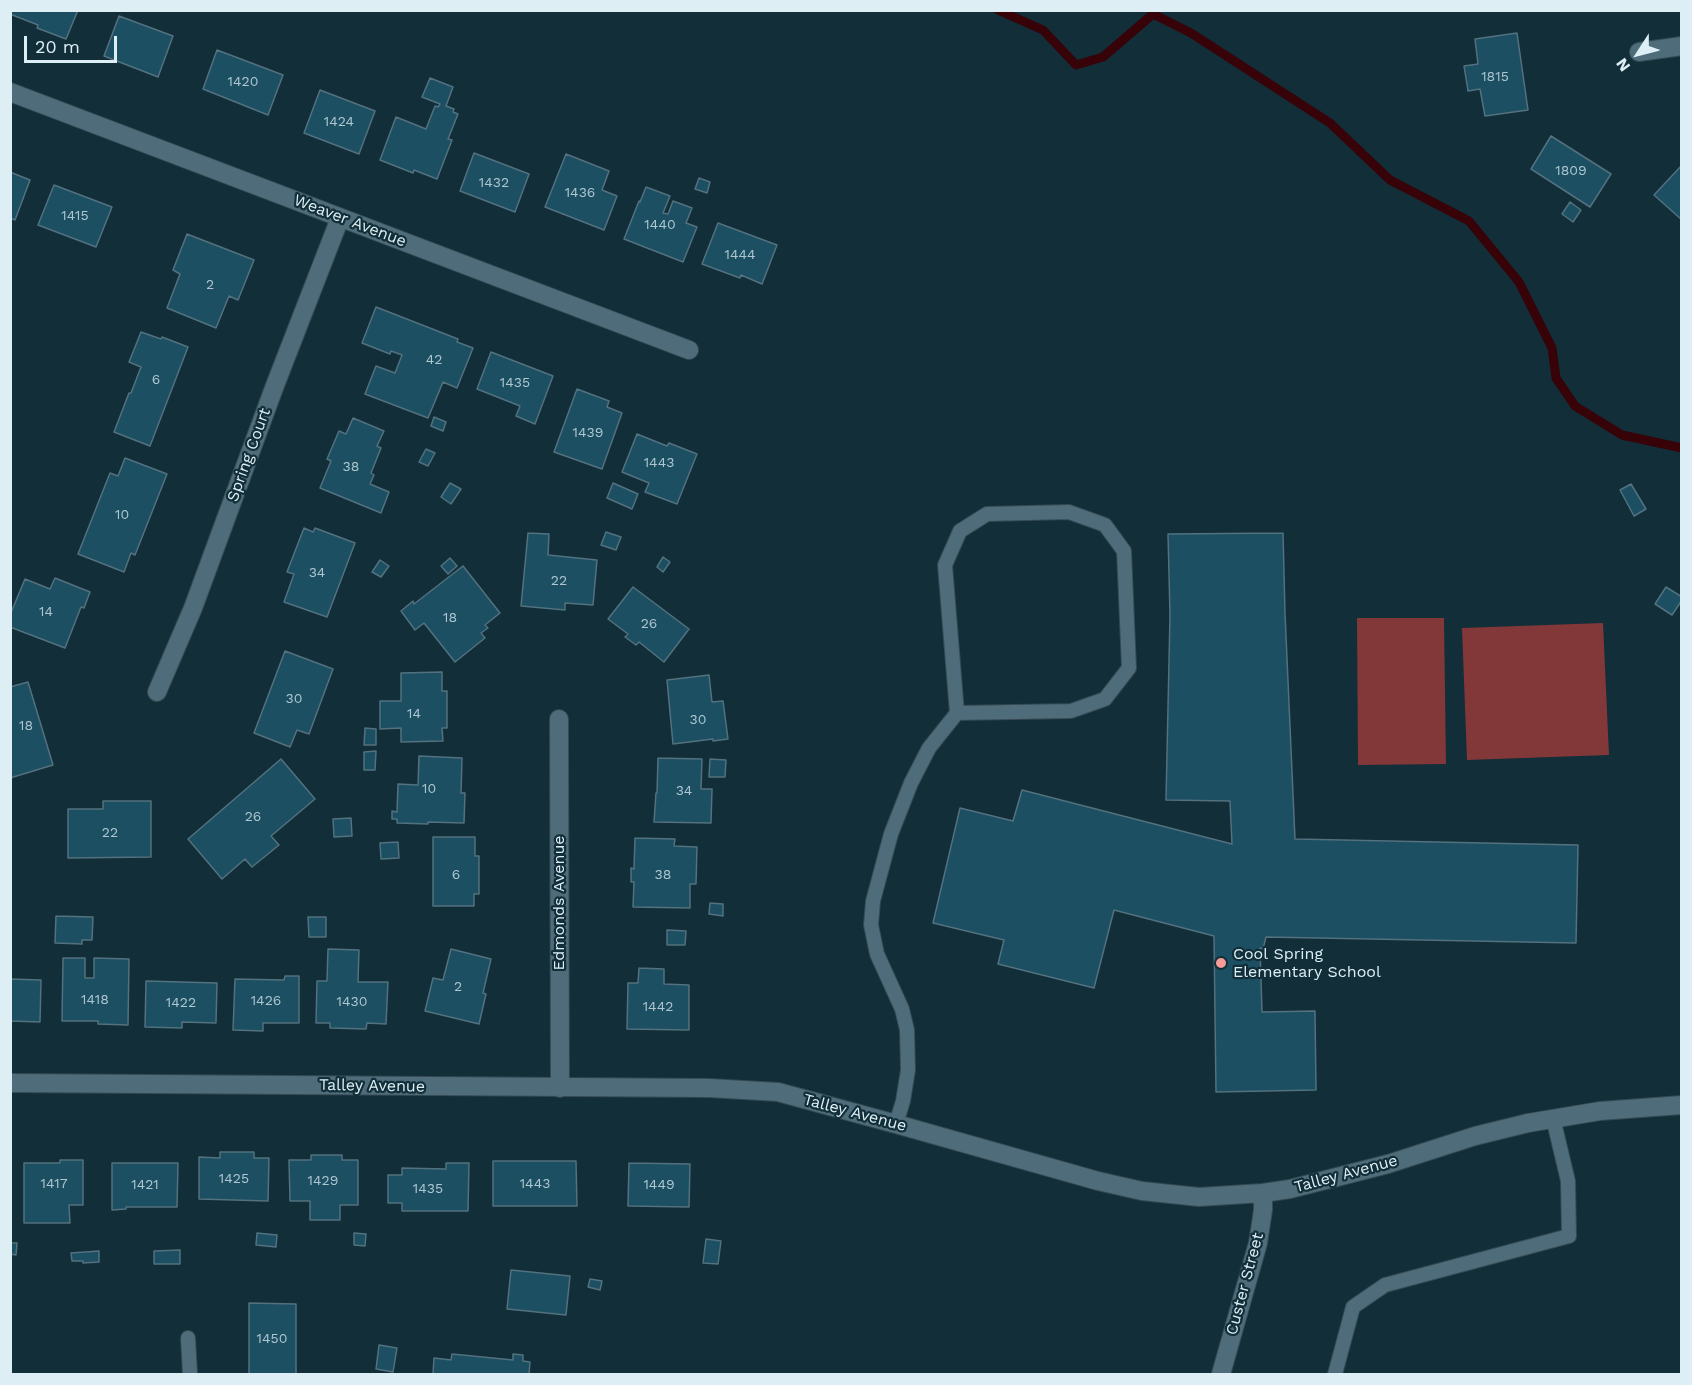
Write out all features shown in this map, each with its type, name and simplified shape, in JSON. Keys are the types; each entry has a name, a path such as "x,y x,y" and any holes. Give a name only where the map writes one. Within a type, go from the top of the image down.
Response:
{"street":[{"path":"1639,52 1682,46"},
{"name":"Weaver Avenue","path":"10,92 689,350"},
{"name":"Spring Court","path":"157,692 193,608 340,218"},
{"name":"Edmonds Avenue","path":"559,718 560,1088"},
{"name":"Talley Avenue","path":"10,1083 709,1088 777,1092 1098,1182 1142,1191 1199,1197 1290,1189 1388,1164 1475,1136 1553,1119 1600,1111 1682,1105"},
{"name":"Custer Street","path":"1221,1374 1258,1243 1263,1193"}],"lane":[{"path":"896,1124 903,1101 908,1070 907,1030 902,1009 877,954 871,925 873,901 891,834 911,783 929,748 957,713 945,565 960,531 987,514 1069,512 1105,525 1124,551 1129,668 1105,699 1071,711 957,713"},
{"path":"1335,1374 1353,1306 1385,1285 1569,1236 1568,1181 1553,1119"},
{"path":"188,1338 190,1374"}],"shaded area":[{"path":"1357,618 1444,618 1446,764 1358,765"},
{"path":"1603,623 1609,755 1467,760 1462,628"}],"building":[{"path":"10,10 78,10 66,39 37,28 38,25 10,14"},
{"path":"119,16 173,36 158,77 104,56"},
{"path":"1517,33 1528,110 1485,116 1480,89 1468,91 1464,66 1478,64 1475,39"},
{"path":"217,50 283,75 268,115 203,89"},
{"path":"430,78 453,87 446,106 454,109 453,112 458,114 448,139 452,140 437,179 414,170 413,173 380,160 396,117 426,129 435,106 438,107 440,104 422,97"},
{"path":"320,90 375,111 359,154 304,133"},
{"path":"1551,136 1611,174 1590,207 1531,169"},
{"path":"474,153 529,174 515,212 460,191"},
{"path":"566,154 609,171 602,190 617,196 604,230 545,207"},
{"path":"1682,165 1682,220 1654,195"},
{"path":"10,172 30,180 15,220 10,218"},
{"path":"699,178 710,182 707,193 695,189"},
{"path":"54,185 112,207 96,247 38,225"},
{"path":"646,187 670,196 663,213 668,214 673,201 692,208 686,223 697,227 683,262 624,239"},
{"path":"1570,202 1581,210 1573,222 1562,214"},
{"path":"718,223 777,245 762,284 741,275 740,278 702,264"},
{"path":"187,234 254,260 238,300 229,296 216,328 167,308 180,274 173,270"},
{"path":"376,307 458,339 457,342 473,348 457,388 443,382 428,418 365,394 376,366 395,373 402,355 391,351 390,354 362,343"},
{"path":"141,332 188,347 150,446 114,432 141,367 129,362"},
{"path":"491,352 553,376 535,424 516,416 520,406 477,389"},
{"path":"577,389 609,401 607,407 622,413 602,469 554,452"},
{"path":"434,417 446,422 443,431 431,426"},
{"path":"353,418 384,431 377,446 381,448 371,473 374,475 370,484 389,492 381,513 320,488 331,461 327,459 339,431 346,434"},
{"path":"637,434 667,446 669,443 697,454 677,504 645,492 649,483 622,472"},
{"path":"426,449 435,453 428,466 419,462"},
{"path":"125,458 167,474 135,555 131,553 124,572 78,554 110,473 118,476"},
{"path":"450,483 461,489 451,504 441,497"},
{"path":"613,483 638,494 632,509 607,498"},
{"path":"1631,484 1646,509 1634,516 1620,490"},
{"path":"304,528 313,532 315,528 355,543 327,617 284,602 294,574 287,572"},
{"path":"606,532 621,537 616,550 601,545"},
{"path":"528,533 549,534 548,555 597,560 593,605 565,603 565,610 521,606"},
{"path":"1283,533 1295,839 1578,845 1576,943 1266,937 1263,949 1260,948 1262,1012 1315,1011 1316,1090 1216,1092 1214,936 1114,910 1094,988 998,964 1004,940 933,923 960,808 1013,821 1022,790 1232,844 1230,801 1166,800 1170,615 1168,534"},
{"path":"663,557 670,562 663,572 657,567"},
{"path":"450,558 457,566 448,574 441,566"},
{"path":"380,560 389,566 381,577 372,572"},
{"path":"463,566 500,613 485,625 488,628 481,633 485,638 455,662 424,623 415,630 401,611 413,601 414,604"},
{"path":"55,578 90,592 84,608 81,607 65,648 10,627 10,615 25,579 50,589"},
{"path":"633,587 689,629 664,662 639,642 636,645 625,637 628,634 608,619"},
{"path":"1666,587 1682,597 1672,615 1655,604"},
{"path":"285,651 333,669 309,734 297,730 290,747 254,733"},
{"path":"442,672 442,691 447,691 447,728 442,728 443,741 401,742 401,728 380,729 380,701 401,701 401,673"},
{"path":"709,675 712,702 723,701 728,739 673,744 667,680"},
{"path":"28,682 53,765 10,778 10,687"},
{"path":"365,728 376,729 376,745 364,745"},
{"path":"376,751 375,770 364,770 364,752"},
{"path":"419,756 462,758 461,793 465,793 464,823 397,823 397,819 392,819 392,811 397,812 398,784 418,785"},
{"path":"658,758 702,759 701,789 712,789 711,823 654,822"},
{"path":"281,759 315,799 271,836 279,845 252,867 245,859 222,879 188,839"},
{"path":"710,759 726,760 725,777 709,777"},
{"path":"103,801 151,801 151,857 68,858 68,809 103,809"},
{"path":"351,818 352,836 334,837 333,819"},
{"path":"433,837 475,837 475,856 479,856 479,894 474,894 474,906 433,906"},
{"path":"635,838 675,839 674,846 697,847 696,884 690,884 690,908 633,907 634,882 631,882 631,868 634,869"},
{"path":"398,842 399,858 381,859 380,843"},
{"path":"710,903 723,904 723,916 709,914"},
{"path":"56,916 93,917 92,940 82,940 82,944 55,943"},
{"path":"308,917 326,917 326,937 309,937"},
{"path":"667,930 686,931 685,945 667,945"},
{"path":"328,949 359,950 358,982 388,982 386,1024 367,1023 366,1029 330,1028 330,1023 316,1023 317,981 327,981"},
{"path":"451,949 491,959 479,1024 425,1011 433,978 443,980"},
{"path":"63,958 85,958 85,978 94,978 94,958 129,959 128,1025 98,1024 98,1021 62,1021"},
{"path":"639,968 664,969 664,984 689,985 689,1030 627,1029 628,983 638,983"},
{"path":"285,976 299,976 299,1023 263,1023 263,1031 233,1030 235,979 284,980"},
{"path":"10,979 41,980 40,1022 10,1021"},
{"path":"146,981 217,983 216,1023 182,1022 182,1028 145,1027"},
{"path":"220,1152 254,1152 254,1158 269,1158 268,1201 199,1199 199,1157 220,1158"},
{"path":"311,1155 342,1155 342,1160 358,1160 358,1205 340,1205 340,1220 310,1220 310,1201 290,1201 289,1160 311,1160"},
{"path":"60,1160 83,1160 83,1205 69,1205 70,1223 24,1223 24,1163 60,1163"},
{"path":"493,1161 576,1161 577,1206 493,1206"},
{"path":"112,1163 178,1163 177,1207 126,1207 126,1209 112,1210"},
{"path":"446,1163 469,1163 468,1211 402,1211 402,1203 388,1203 388,1175 402,1175 402,1168 446,1169"},
{"path":"629,1163 690,1164 689,1207 628,1206"},
{"path":"257,1233 277,1235 276,1247 256,1245"},
{"path":"354,1233 366,1234 365,1246 354,1245"},
{"path":"706,1239 721,1241 718,1264 703,1263"},
{"path":"10,1243 17,1243 16,1255 10,1254"},
{"path":"180,1250 180,1264 154,1264 154,1251"},
{"path":"99,1251 99,1262 72,1261 71,1253"},
{"path":"511,1270 570,1276 566,1315 507,1309"},
{"path":"590,1279 602,1281 600,1290 588,1287"},
{"path":"249,1303 296,1304 296,1374 249,1374"},
{"path":"379,1345 397,1348 393,1372 376,1369"},
{"path":"452,1354 513,1360 513,1354 523,1355 523,1361 530,1362 529,1374 433,1374 434,1358 451,1360"}],"waterway":[{"path":"998,10 1043,30 1076,65 1103,57 1153,14 1191,33 1330,123 1390,180 1469,221 1519,282 1552,348 1556,378 1575,406 1622,435 1682,448"}],"place":[{"name":"Cool Spring Elementary School","path":"1221,963"}]}
